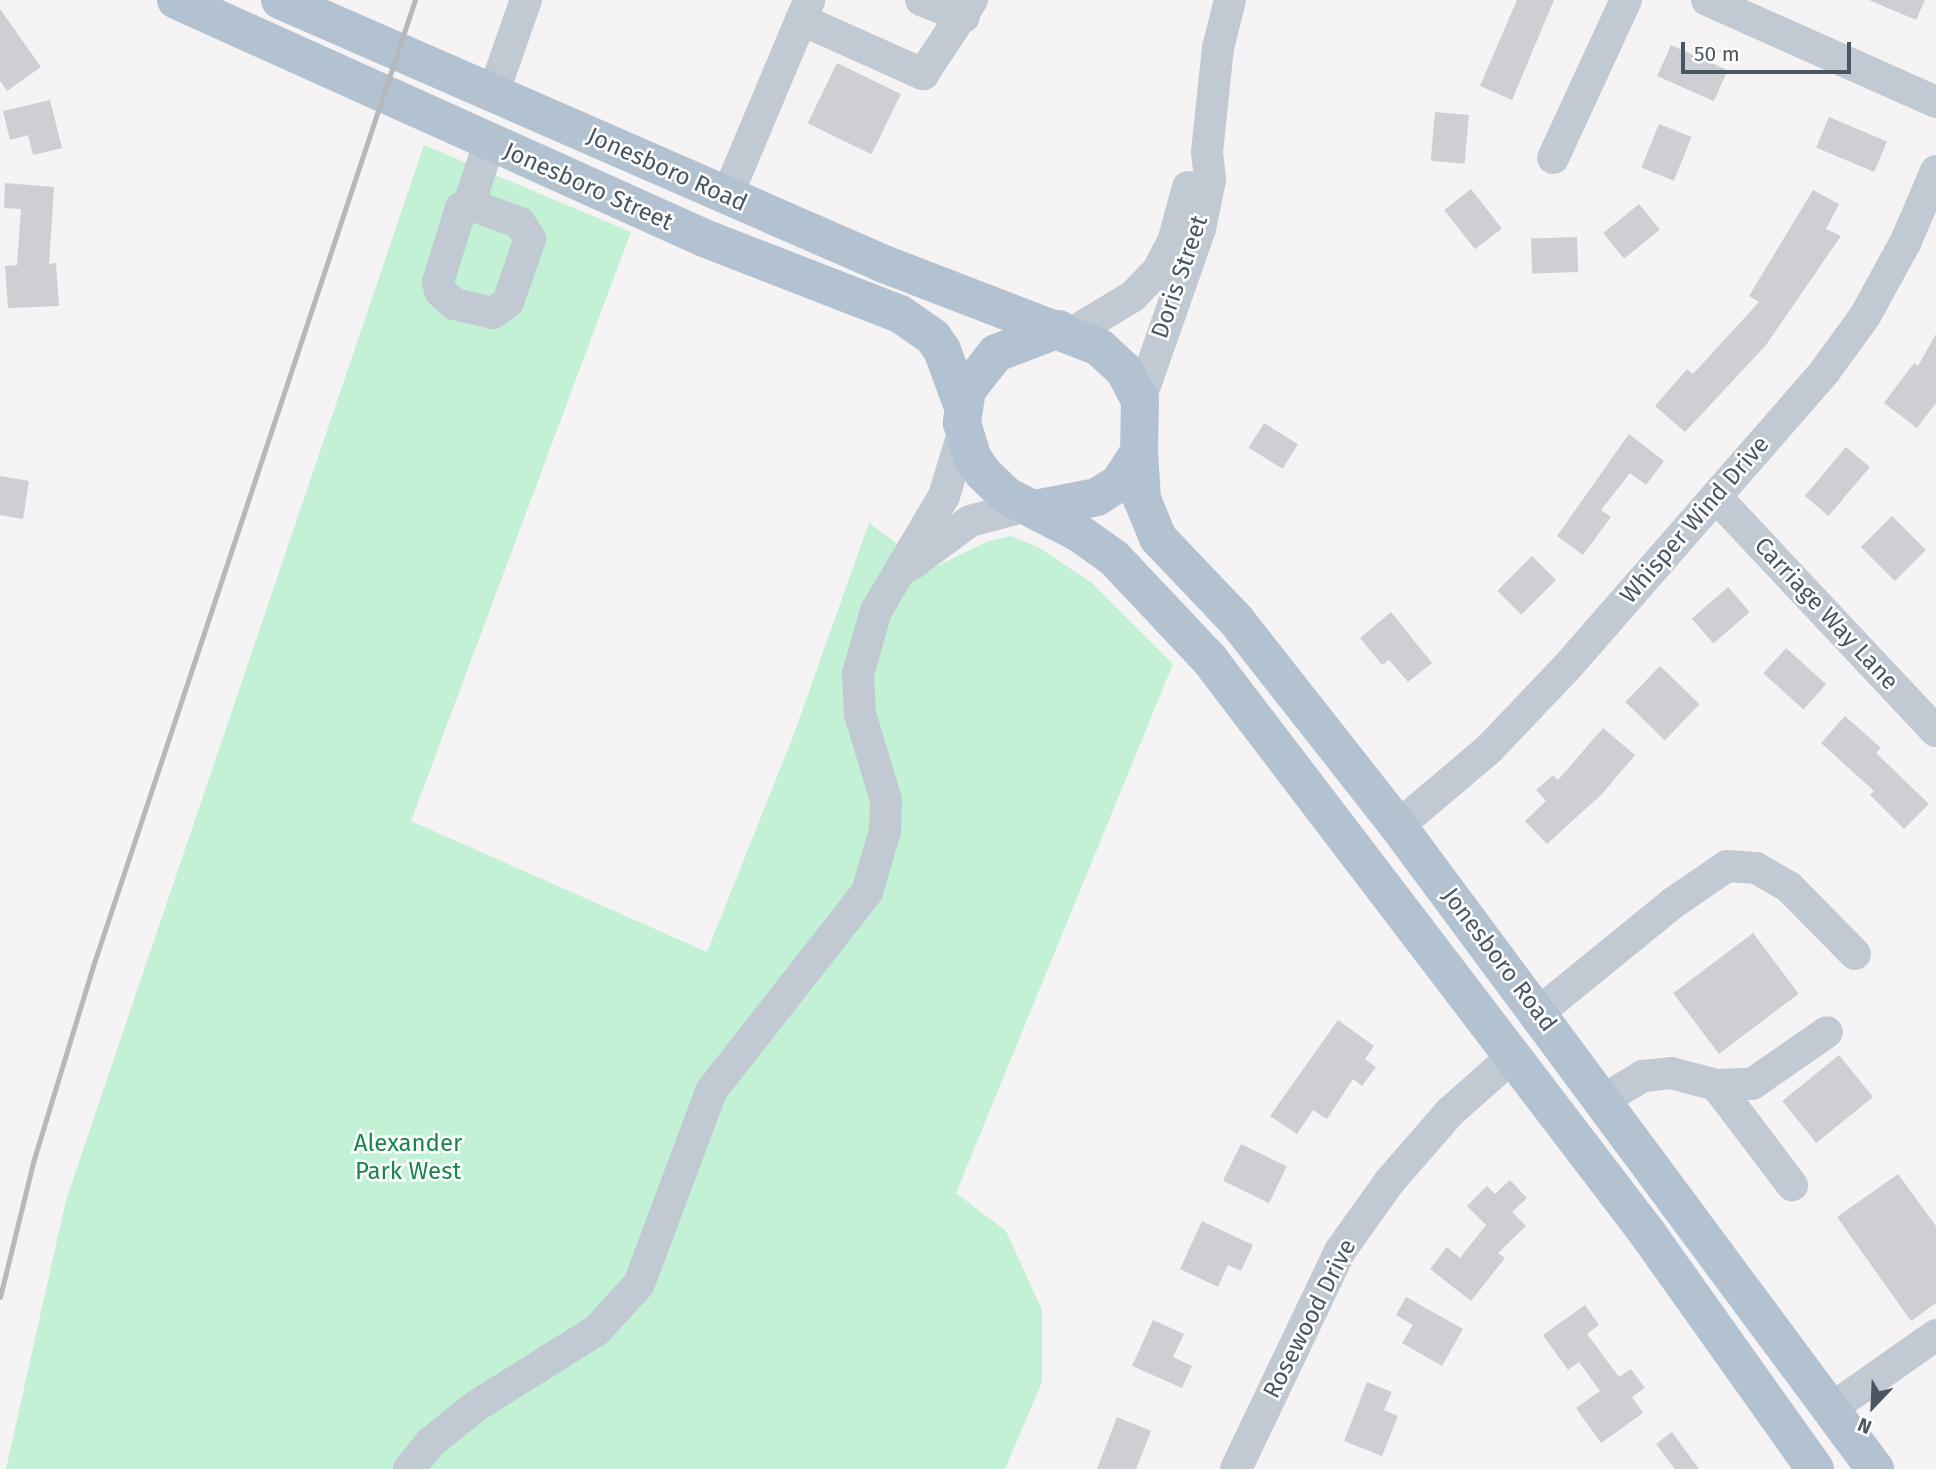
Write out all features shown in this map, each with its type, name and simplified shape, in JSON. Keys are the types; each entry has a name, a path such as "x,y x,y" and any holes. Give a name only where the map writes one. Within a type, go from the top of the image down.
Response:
{"main road":[{"name":"Jonesboro Street","path":"176,0 489,144 716,242 900,314 933,337 942,350 963,417"},
{"name":"Jonesboro Road","path":"279,0 884,264 1065,331"},
{"path":"1065,331 1112,357 1140,400 1139,452 1119,483 1097,497 1030,508 1007,496 983,473 963,417 974,377 996,354 1065,331"},
{"name":"Jonesboro Road","path":"1139,452 1142,499 1158,538 1236,620 1398,826 1875,1469"},
{"name":"Jonesboro Road","path":"1030,508 1114,558 1168,611 1648,1234 1815,1469"}],"street":[{"path":"493,94 526,0"},
{"path":"727,196 806,10 923,74 968,8 921,0"},
{"name":"Doris Street","path":"1140,400 1200,229 1210,180 1207,152 1218,48 1230,0"},
{"path":"1553,158 1626,0"},
{"path":"1707,0 1936,102"},
{"path":"469,204 489,144"},
{"name":"Doris Street","path":"1065,331 1133,296 1158,270 1173,242 1190,179 1207,152"},
{"name":"Whisper Wind Drive","path":"1398,826 1488,750 1716,497 1825,371 1865,316 1906,241 1936,171"},
{"path":"410,1469 430,1443 475,1406 597,1330 639,1284 711,1091 867,892 885,831 886,800 860,714 858,674 876,611 902,571 953,474 963,417"},
{"name":"Carriage Way Lane","path":"1716,497 1936,731"},
{"path":"902,571 970,521 1030,508"},
{"path":"1538,1013 1673,902 1727,866 1756,868 1789,887 1855,954"},
{"path":"1603,1100 1643,1076 1671,1073 1716,1086 1752,1084 1826,1032"},
{"name":"Rosewood Drive","path":"1236,1469 1340,1251 1390,1181 1450,1112 1513,1056"},
{"path":"1716,1086 1792,1185"},
{"path":"1832,1408 1936,1335"}],"green space":[{"name":"Alexander Park West","path":"424,145 631,232 411,821 707,952 792,739 869,523 931,569 988,541 1011,536 1038,547 1092,583 1173,664 956,1193 1006,1231 1042,1310 1042,1382 1005,1469 6,1469 66,1200"}],"building":[{"path":"1517,0 1554,0 1512,100 1480,86"},
{"path":"1869,0 1925,0 1916,20"},
{"path":"0,9 41,67 7,91 0,81"},
{"path":"1671,45 1728,70 1714,101 1657,76"},
{"path":"837,63 901,94 871,154 808,123"},
{"path":"50,100 62,148 33,155 28,135 10,140 3,111"},
{"path":"1435,112 1469,115 1465,164 1431,161"},
{"path":"1829,117 1887,142 1874,172 1816,147"},
{"path":"1659,124 1691,137 1674,181 1641,168"},
{"path":"5,183 54,187 49,264 56,263 59,306 8,308 5,266 17,265 21,209 4,208"},
{"path":"1471,189 1502,228 1475,249 1444,210"},
{"path":"1813,190 1839,204 1826,229 1841,236 1766,345 1685,432 1655,406 1687,369 1693,374 1759,302 1749,296"},
{"path":"1639,204 1660,230 1624,259 1603,233"},
{"path":"1577,237 1578,272 1532,274 1531,239"},
{"path":"1936,334 1936,403 1917,428 1884,403 1914,363 1918,366"},
{"path":"1264,423 1298,444 1283,469 1249,448"},
{"path":"1629,434 1664,461 1646,485 1630,473 1601,510 1611,517 1583,555 1557,536"},
{"path":"1846,447 1870,467 1829,516 1805,496"},
{"path":"0,476 29,481 23,519 0,515"},
{"path":"1892,516 1926,550 1895,581 1861,547"},
{"path":"1532,556 1556,580 1521,615 1497,591"},
{"path":"1728,587 1750,612 1713,643 1692,618"},
{"path":"1391,612 1432,663 1408,682 1389,660 1382,665 1360,638"},
{"path":"1786,648 1826,684 1803,709 1763,673"},
{"path":"1660,666 1700,704 1665,740 1625,702"},
{"path":"1845,716 1881,748 1876,753 1929,804 1904,829 1870,795 1874,791 1821,743"},
{"path":"1603,728 1635,755 1602,794 1547,844 1525,821 1546,801 1536,790 1553,775 1558,780"},
{"path":"1753,933 1799,994 1719,1054 1673,993"},
{"path":"1338,1020 1374,1046 1365,1059 1376,1067 1362,1086 1353,1079 1327,1119 1313,1110 1297,1134 1270,1116"},
{"path":"1839,1055 1873,1097 1816,1143 1782,1101"},
{"path":"1241,1144 1287,1166 1269,1203 1223,1181"},
{"path":"1898,1174 1936,1226 1936,1303 1911,1321 1837,1217"},
{"path":"1510,1180 1527,1198 1512,1212 1526,1226 1498,1253 1505,1258 1471,1301 1430,1269 1447,1247 1460,1258 1486,1225 1467,1206 1487,1186 1495,1194"},
{"path":"1202,1221 1253,1245 1241,1271 1228,1265 1218,1287 1180,1269"},
{"path":"1406,1297 1463,1329 1442,1366 1402,1343 1413,1325 1396,1315"},
{"path":"1585,1305 1599,1325 1587,1334 1619,1377 1631,1369 1645,1388 1632,1397 1643,1413 1601,1443 1576,1408 1600,1391 1579,1362 1568,1370 1543,1335"},
{"path":"1153,1320 1184,1334 1173,1357 1192,1366 1182,1388 1132,1366"},
{"path":"1367,1382 1392,1392 1384,1410 1398,1416 1382,1456 1344,1441"},
{"path":"1117,1417 1151,1431 1136,1469 1097,1469"},
{"path":"1672,1432 1699,1469 1675,1469 1656,1444"}],"railway":[{"path":"0,1297 34,1159 93,966 415,0"}]}
